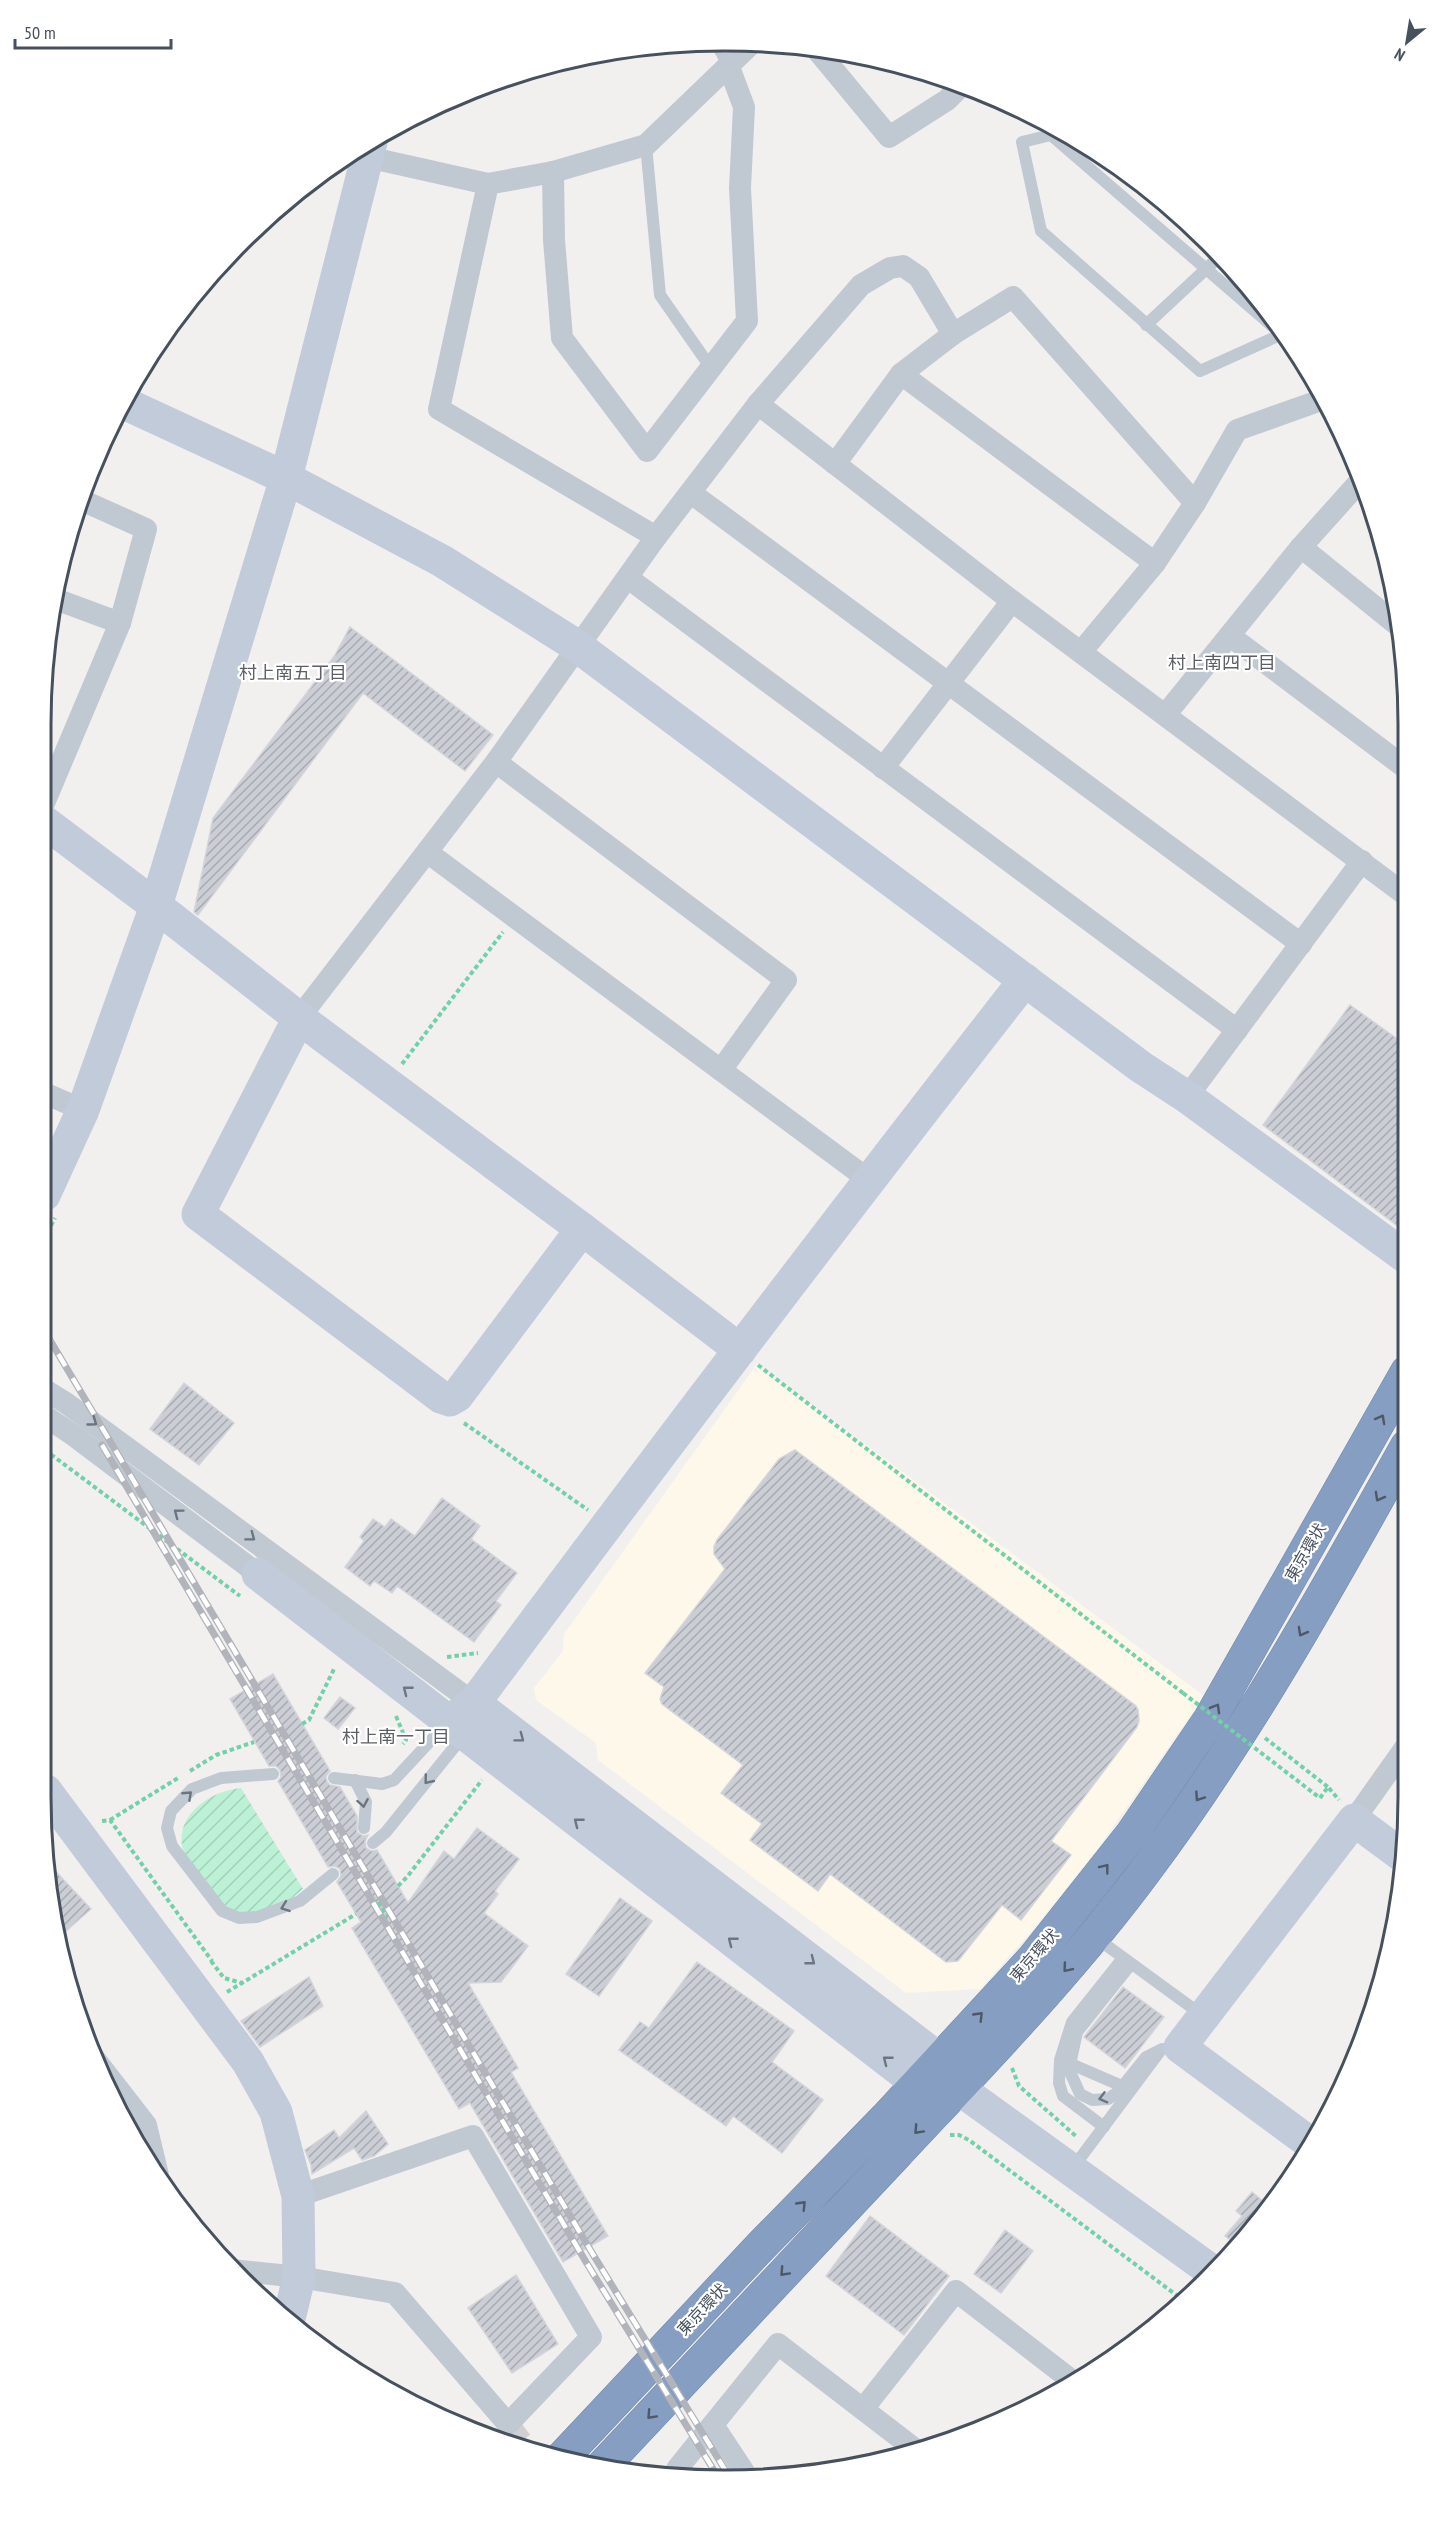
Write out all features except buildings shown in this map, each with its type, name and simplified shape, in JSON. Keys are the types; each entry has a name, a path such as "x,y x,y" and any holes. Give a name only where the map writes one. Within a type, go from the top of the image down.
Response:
{"highway":[{"name":"東京環状","path":"568,2451 761,2246 918,2084 1033,1959 1131,1834 1210,1719 1398,1388"},
{"name":"東京環状","path":"610,2460 1032,2009 1094,1936 1191,1809 1239,1738 1398,1462"}],"street":[{"path":"373,150 488,184 553,172 646,144 744,51"},
{"path":"824,59 889,137 947,100 955,92"},
{"path":"553,172 554,240 562,338 647,451 747,321 740,188 744,107 729,67"},
{"path":"51,1202 156,906 286,478 368,154"},
{"path":"488,184 439,409 656,537"},
{"path":"582,1229 457,1396 450,1400 432,1390 198,1214 298,1018 496,762 656,537 758,405 861,285 890,268 903,266 919,277 953,334"},
{"path":"836,464 901,374 953,334 1013,297 1195,503"},
{"path":"901,374 1155,563"},
{"path":"1082,652 1155,563 1195,503 1237,430 1316,402"},
{"path":"758,405 1012,601 1398,889"},
{"path":"131,406 286,478 442,561 577,646 1141,1067 1187,1097 1398,1251"},
{"path":"1166,714 1301,546 1354,487"},
{"path":"691,493 1301,944"},
{"path":"51,788 120,623 146,529 89,503"},
{"path":"1301,546 1389,618"},
{"path":"628,578 1237,1030"},
{"path":"883,768 1012,601"},
{"path":"63,602 120,623"},
{"path":"1230,636 1398,763"},
{"path":"496,762 786,980 721,1070"},
{"path":"51,828 156,906 298,1018 582,1229 740,1350"},
{"path":"427,852 868,1180"},
{"path":"1187,1097 1362,861"},
{"path":"462,1720 868,1180 1025,980"},
{"path":"51,1096 83,1110"},
{"path":"51,1394 209,1507 462,1720 918,2084 958,2088 1080,2158 1207,2267"},
{"path":"51,1420 74,1435 251,1586 462,1720 939,2059 958,2088"},
{"path":"1304,2139 1180,2047 1194,2014 1354,1820 1398,1758"},
{"path":"51,1802 248,2062 276,2112 298,2196 299,2277 291,2312"},
{"path":"1354,1820 1396,1851"},
{"path":"117,2088 146,2125 152,2151"},
{"path":"247,2272 299,2277 395,2293 508,2424 591,2337 473,2136 298,2196"},
{"path":"863,2409 956,2291 1067,2376"},
{"path":"677,2469 778,2344 908,2444"},
{"path":"713,2425 742,2470"}],"lane":[{"path":"720,51 729,67"},
{"path":"1050,135 1022,142 1041,231 1200,371 1274,335"},
{"path":"1053,137 1261,317"},
{"path":"646,144 660,295 711,368"},
{"path":"1146,325 1214,262"},
{"path":"334,1778 382,1784 394,1780 462,1720"},
{"path":"373,1843 386,1832 462,1720"},
{"path":"273,1774 221,1778 192,1790 171,1811 167,1828 172,1846 222,1911 239,1917 256,1917 300,1901 333,1874"},
{"path":"355,1780 366,1802 364,1828"},
{"path":"1094,1936 1194,2014"},
{"path":"1080,2158 1165,2045 1146,2057 1108,2099 1092,2100 1080,2094 1071,2074 1077,2032 1127,1961"},
{"path":"1104,2127 1063,2096 1059,2083 1060,2060 1072,2022 1127,1961"},
{"path":"1071,2064 1122,2086"}],"path":[{"path":"387,1084 514,917"},
{"path":"740,1350 1320,1798"},
{"path":"450,1400 459,1419 608,1525"},
{"path":"51,1454 251,1586"},
{"path":"441,1657 481,1652"},
{"path":"302,1724 309,1720 336,1667 327,1660"},
{"path":"388,1710 397,1717 406,1740 400,1748"},
{"path":"1262,1736 1328,1787"},
{"path":"398,1886 485,1777"},
{"path":"378,1902 388,1916"},
{"path":"204,1967 212,1961 224,1978 242,1983 356,1914"},
{"path":"1012,2061 1012,2072 1019,2086 1080,2158"},
{"path":"941,2137 948,2134 959,2135 969,2140 1177,2296"}],"shaded area":[{"path":"757,1364 1204,1696 1099,1847 1031,1932 980,1989 906,1993 598,1760 596,1743 536,1700 534,1688 563,1651 564,1634"}],"green space":[{"path":"241,1788 303,1889 275,1908 255,1913 234,1911 223,1906 189,1865 182,1845 182,1832 194,1810 216,1795"}],"tunnel":[{"path":"508,2424 518,2437"}],"railway":[{"path":"51,1342 594,2256 725,2470"},
{"path":"102,1445 586,2262 714,2470"}],"district":[{"name":"村上南四丁目","path":"1222,663"},
{"name":"村上南五丁目","path":"293,673"},
{"name":"村上南一丁目","path":"396,1737"}]}
